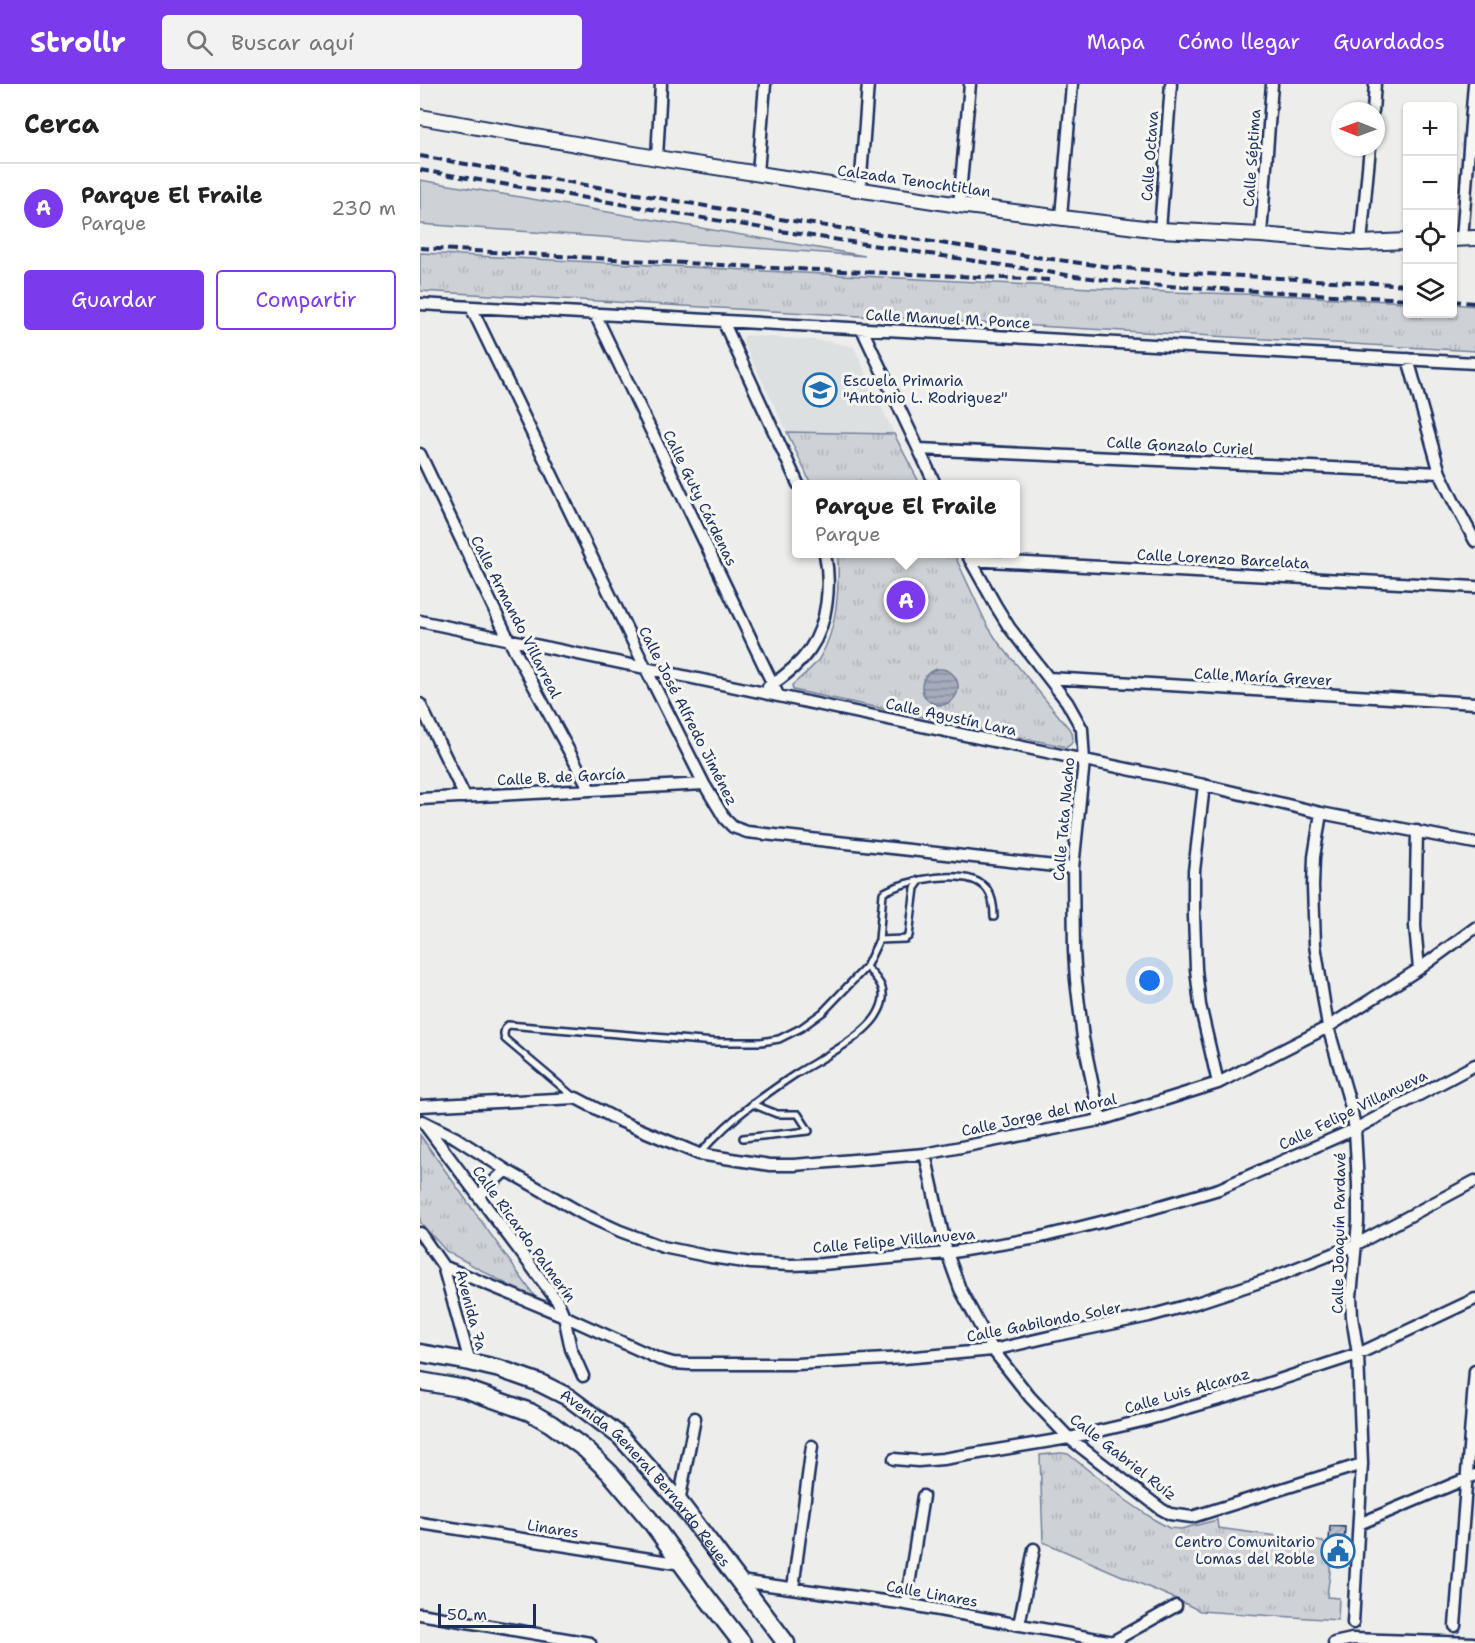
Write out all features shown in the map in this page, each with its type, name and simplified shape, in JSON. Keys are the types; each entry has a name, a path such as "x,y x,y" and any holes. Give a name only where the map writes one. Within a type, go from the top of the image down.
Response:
{"main road":[{"name":"Avenida General Bernardo Reyes","path":"420,1353 500,1369 540,1383 568,1397 620,1436 679,1502 786,1643"},
{"name":"Avenida General Bernardo Reyes","path":"420,1381 465,1389 541,1417 585,1449 610,1473 649,1519 742,1643"}],"street":[{"path":"657,158 661,84"},
{"path":"758,173 765,84"},
{"path":"860,190 868,84"},
{"path":"959,205 970,84"},
{"path":"1061,217 1072,84"},
{"name":"Calle Octava","path":"1160,230 1171,84"},
{"name":"Calle Séptima","path":"1261,235 1272,84"},
{"path":"1374,102 1375,84"},
{"path":"1463,239 1474,84"},
{"name":"Calzada Tenochtitlan","path":"420,117 657,158 959,205 1160,230 1361,243 1403,241"},
{"path":"1361,243 1369,156"},
{"name":"Calle Manuel M. Ponce","path":"420,304 1475,363"},
{"name":"Calle José Alfredo Jiménez","path":"471,307 646,669 704,784 729,824 739,830 1073,868"},
{"name":"Calle Guty Cárdenas","path":"595,314 778,695"},
{"path":"723,321 796,480"},
{"path":"862,329 933,480"},
{"path":"1408,359 1440,473 1475,541"},
{"name":"Calle Gonzalo Curiel","path":"919,449 1440,473"},
{"name":"Calle Armando Villarreal","path":"420,454 509,640 590,790"},
{"path":"761,692 800,662 817,638 826,603 825,558"},
{"name":"Calle Tata Nacho","path":"970,558 1005,620 1066,702 1082,729 1084,761 1073,868 1076,980 1083,1038 1100,1120"},
{"name":"Calle Lorenzo Barcelata","path":"986,558 1475,587"},
{"name":"Calle Agustín Lara","path":"420,621 1204,785 1321,813 1475,843"},
{"name":"Calle María Grever","path":"1049,678 1475,703"},
{"path":"420,704 465,797"},
{"name":"Calle B. de García","path":"420,799 704,784"},
{"path":"1204,785 1194,871 1196,969 1200,1005 1218,1083"},
{"name":"Calle Joaquín Pardavé","path":"1321,813 1313,876 1315,945 1328,1027 1351,1107 1358,1185 1358,1222 1351,1296 1358,1354 1362,1464 1353,1623"},
{"path":"1417,831 1415,926 1419,969"},
{"name":"Calle Jorge del Moral","path":"576,1098 620,1121 699,1154 770,1165 794,1165 925,1154 1100,1120 1218,1083 1328,1027 1419,969 1475,928"},
{"name":"Calle Felipe Villanueva","path":"421,1120 451,1135 583,1214 620,1231 663,1247 711,1257 751,1263 791,1265 947,1253 1037,1238 1219,1190 1354,1129 1475,1065"},
{"path":"420,1106 576,1098"},
{"name":"Calle Ricardo Palmerín","path":"421,1120 554,1297 564,1316 572,1349 583,1376"},
{"name":"Calle Gabriel Ruíz","path":"925,1154 947,1253 960,1289 993,1350 1030,1397 1069,1438 1161,1509 1170,1514 1192,1517 1362,1464"},
{"path":"478,1196 506,1170"},
{"name":"Calle Gabilondo Soler","path":"443,1266 564,1316 654,1357 680,1364 797,1364 904,1358 993,1350 1149,1317 1196,1304 1272,1278 1355,1245 1475,1181"},
{"path":"420,1233 443,1266"},
{"name":"Avenida 7a","path":"443,1266 470,1362"},
{"name":"Calle Luis Alcaraz","path":"894,1459 918,1461 943,1459 1069,1438 1142,1421 1230,1396 1358,1354 1475,1299"},
{"path":"1455,1626 1471,1477 1475,1371"},
{"path":"679,1502 695,1418"},
{"path":"793,1588 812,1446"},
{"path":"1359,1524 1471,1477"},
{"path":"906,1604 923,1496"},
{"name":"Linares","path":"420,1522 682,1564"},
{"path":"1018,1625 1034,1550"},
{"name":"Calle Linares","path":"740,1581 906,1604 1114,1643"},
{"path":"1114,1643 1176,1606"},
{"path":"420,1614 590,1643"},
{"path":"1334,1643 1353,1639 1473,1643"}],"lane":[{"path":"576,1098 505,1039 504,1034 508,1025 715,1042 761,1042 779,1039 788,1036 814,1019 866,967 879,940 883,893 932,877 966,879 976,882 989,891 994,917"},
{"path":"879,940 906,939 909,936 915,888 921,880"},
{"path":"699,1154 723,1128 752,1104 857,1036 874,1022 883,1000 883,989 879,980 866,967"},
{"path":"743,1138 809,1131 798,1114 777,1114 752,1104"}],"shaded area":[{"name":"Escuela Primaria \"Antonio L. Rodriguez\"","path":"745,335 827,341 854,347 894,434 787,432 742,340"}],"green space":[{"path":"420,180 865,256 420,224"},
{"path":"420,253 1169,292 1403,302 1403,318 1457,318 1457,304 1475,306 1475,351 420,291"},
{"path":"787,432 894,434 918,480 809,480"},
{"path":"838,558 956,558 987,625 998,642 1072,732 1071,744 1067,747 793,690 792,685 819,659 830,635 834,622"},
{"path":"420,1135 538,1301 446,1251 420,1222"},
{"path":"1068,1454 1127,1501 1169,1528 1181,1529 1217,1520 1218,1528 1323,1542 1327,1547 1330,1561 1327,1597 1339,1598 1338,1620 1200,1611 1043,1542 1040,1455"}],"water":[{"path":"940,669 953,674 958,687 953,700 940,705 927,700 922,687 927,674"}],"building":[{"name":"Centro Comunitario Lomas del Roble","path":"1330,1526 1345,1527 1343,1561 1331,1560"}],"railway":[{"path":"420,156 780,219 1110,267 1403,285"},
{"path":"420,170 780,231 1067,275 1146,285 1403,299"},
{"path":"420,248 773,268 1049,280"},
{"path":"1457,301 1475,303"}],"place":[{"name":"Escuela Primaria \"Antonio L. Rodriguez\"","path":"820,390"},
{"name":"Parque El Fraile","path":"906,600"},
{"name":"Centro Comunitario Lomas del Roble","path":"1338,1551"}]}
